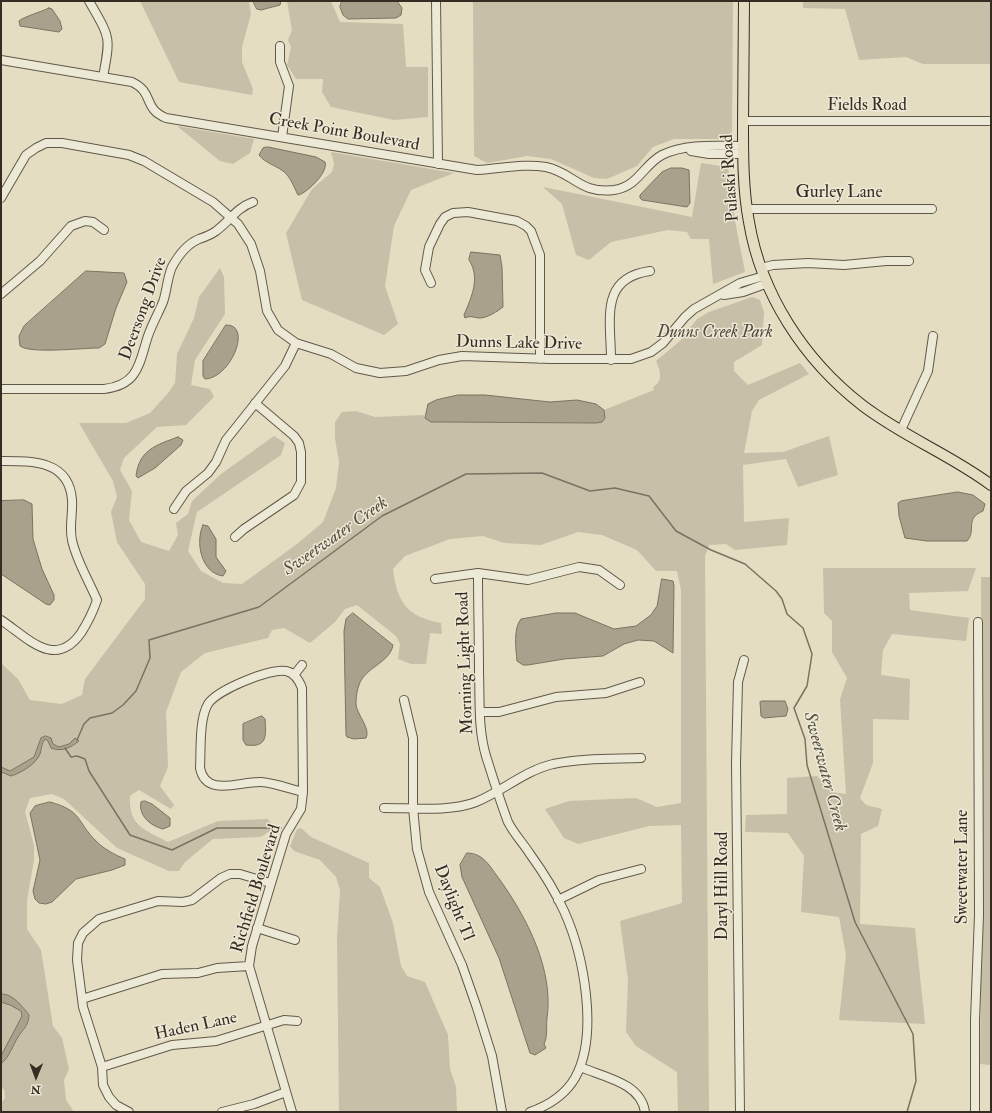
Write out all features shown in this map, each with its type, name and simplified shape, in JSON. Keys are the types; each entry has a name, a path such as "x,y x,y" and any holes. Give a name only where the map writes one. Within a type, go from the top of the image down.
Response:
{"main road":[{"name":"Pulaski Road","path":"744,1 743,150 747,209 753,242 765,276 787,322 818,364 858,402 901,430 962,465 991,485"}],"street":[{"path":"89,1 109,38 109,46 103,77"},
{"path":"436,1 438,164"},
{"path":"280,46 280,62 289,86 282,138"},
{"name":"Creek Point Boulevard","path":"1,60 132,82 141,86 146,92 152,110 166,118 477,170 495,170 526,165 548,168 565,175 581,186 606,190 628,185 638,179 654,161 662,155 682,149 709,146 743,150"},
{"name":"Fields Road","path":"743,121 991,120"},
{"name":"Dunns Lake Drive","path":"1,198 19,165 34,144 62,143 137,157 213,202 231,217 244,232 251,244 257,260 265,304 272,321 278,330 296,343 331,354 356,368 380,373 406,371 450,357 499,356 540,359 631,359 651,352 663,343 685,317 694,309 740,283 765,276 773,265 808,263 844,265 886,261 909,262"},
{"name":"Deersong Drive","path":"1,389 104,389 113,388 129,380 136,374 141,364 154,321 162,303 172,268 182,252 190,244 217,231 243,206 253,202"},
{"name":"Gurley Lane","path":"747,209 932,209"},
{"path":"431,283 426,270 429,247 440,224 445,218 456,212 468,212 517,221 526,226 531,231 540,255 540,359"},
{"path":"1,294 40,261 71,226 85,222 93,222 104,230"},
{"path":"611,360 611,306 616,288 622,281 637,273 650,271"},
{"path":"901,430 928,371 933,336"},
{"path":"174,509 186,491 212,468 226,440 284,366 296,343"},
{"path":"235,538 244,529 294,495 301,482 301,452 299,443 294,436 255,403"},
{"path":"1,461 39,462 50,466 60,473 70,492 72,541 97,600 90,618 74,642 58,655 41,648 1,620"},
{"path":"435,579 478,573 528,580 579,567 590,567 607,574 620,585"},
{"name":"Morning Light Road","path":"478,573 480,712 482,737 508,822 516,837 529,853 558,900 574,936 585,989 586,1026 583,1060 580,1067 574,1080 566,1091 554,1100 530,1112"},
{"name":"Sweetwater Lane","path":"975,1112 975,1020 979,915 978,622"},
{"name":"Daryl Hill Road","path":"740,1112 736,763 738,682 744,660"},
{"path":"302,665 294,674 286,671 278,671 237,684 227,688 209,702 203,716 200,768 202,775 207,782 215,786 262,782 303,792"},
{"name":"Richfield Boulevard","path":"292,1112 249,966 257,928 286,834 301,809 303,792 302,688 299,679 294,674"},
{"path":"480,712 499,712 556,697 606,693 640,682"},
{"name":"Daylight Tl","path":"404,700 413,738 413,808 417,849 426,884 462,966 492,1056 502,1112"},
{"path":"384,808 453,807 474,802 498,792 515,780 552,765 569,762 641,758"},
{"path":"558,900 599,880 640,869"},
{"path":"129,1112 116,1105 108,1097 103,1085 102,1067 87,1022 82,999 77,960 78,943 83,933 99,919 158,901 183,902 192,900 221,878 230,874 240,874 270,884"},
{"path":"257,928 295,940"},
{"path":"82,999 162,974 198,973 217,968 249,966"},
{"name":"Haden Lane","path":"102,1067 172,1045 216,1042 266,1024 284,1020 297,1021"},
{"path":"580,1067 629,1087 640,1096 644,1102 646,1112"},
{"path":"222,1112 254,1104 286,1092"}],"green space":[{"path":"140,1 249,1 251,14 242,47 242,62 253,89 252,95 179,82"},
{"path":"287,1 331,1 340,22 403,24 406,67 428,67 428,117 394,120 331,107 322,92 323,79 296,79 287,65 291,47 288,40 292,30"},
{"path":"473,1 733,1 732,139 674,139 653,147 637,166 607,179 594,178 551,159 527,156 487,163 474,156"},
{"path":"803,1 991,1 991,64 923,64 906,57 859,60 845,9 803,8"},
{"path":"177,126 254,139 250,153 233,164 220,161"},
{"path":"331,152 454,173 411,190 394,226 385,286 398,324 384,335 302,300 286,233 312,189 332,172 334,164"},
{"path":"701,163 728,167 735,221 745,272 713,284 709,239 691,239 687,232 668,230 611,242 589,260 576,255 562,204 543,187 692,217"},
{"name":"Dunns Creek Park","path":"220,268 224,277 225,314 195,360 191,385 210,389 214,397 186,425 157,427 124,458 120,470 132,491 129,520 141,542 169,551 178,535 176,523 188,514 192,501 221,474 274,436 285,443 281,455 197,512 188,551 201,571 223,583 242,584 297,544 323,522 336,488 339,462 335,438 335,422 342,412 356,411 375,417 424,415 425,418 431,422 596,423 605,414 604,410 654,390 653,387 659,382 660,379 659,368 656,361 680,341 697,319 709,312 752,297 760,300 764,312 762,345 734,362 734,371 748,385 800,363 809,374 759,400 752,411 744,453 783,452 829,436 838,475 798,487 786,459 743,465 744,522 789,518 787,545 735,550 726,544 709,545 705,556 709,1112 678,1112 677,1072 636,1046 626,1032 628,980 620,921 682,903 681,825 649,826 578,844 564,838 545,809 569,801 636,798 657,807 681,803 681,590 677,571 656,571 637,550 602,535 578,532 541,545 504,543 483,536 450,539 405,556 393,569 397,591 406,606 420,617 441,623 442,634 430,633 426,664 411,664 398,659 400,644 396,636 357,605 345,609 335,622 310,643 284,628 272,630 268,638 205,653 181,672 166,712 168,767 160,786 174,805 171,809 139,790 130,796 130,806 135,821 145,830 168,842 218,821 268,819 274,828 261,837 213,839 185,862 179,871 169,871 117,848 64,799 52,794 30,798 25,812 34,845 34,860 27,900 27,929 41,950 53,1026 62,1038 69,1069 64,1080 66,1100 74,1112 1,1112 1,1103 5,1098 4,1089 1,1088 1,1064 9,1055 19,1035 27,1026 29,1018 25,1009 6,994 1,994 1,772 5,775 40,755 42,742 45,739 48,740 51,748 58,747 45,736 39,743 34,757 10,771 1,767 1,663 18,679 30,700 62,704 82,695 85,679 145,599 145,584 117,542 111,512 117,497 113,481 79,423 126,423 150,413 175,383 177,354 194,318 199,297","holes":["75,739 79,741 75,744 62,746 69,744"]},
{"path":"823,568 976,568 968,591 909,593 910,610 969,618 966,641 892,634 883,650 881,675 910,679 909,720 873,719 873,763 860,798 866,805 882,809 878,826 861,834 860,924 915,928 925,1024 839,1020 846,955 839,917 801,912 804,856 788,833 745,832 746,815 787,814 787,778 817,776 831,792 846,794 840,699 847,678 832,652 832,621 824,613"},
{"path":"981,577 991,577 990,1065 980,1064 982,888"},
{"path":"301,828 311,837 369,863 369,878 380,887 393,923 401,966 407,976 425,982 448,1035 450,1069 456,1087 457,1112 339,1112 337,938 340,890 336,877 320,860 294,851 290,846 297,829"},
{"path":"1,1002 21,1011 22,1016 1,1056"}],"shaded area":[{"path":"253,1 281,1 280,5 261,10 257,9"},
{"path":"342,1 397,1 402,8 401,15 396,18 348,19 343,15 340,7"},
{"path":"49,8 52,9 60,21 62,29 59,32 20,26 19,21 21,19"},
{"path":"268,147 316,157 325,162 323,172 315,183 298,195 288,176 259,155 263,148"},
{"path":"671,168 682,168 689,170 690,203 687,207 642,200 640,195 662,172"},
{"path":"471,252 500,255 502,267 503,307 483,318 465,318 464,315 472,295 475,281 473,267 469,260"},
{"path":"86,271 124,273 127,282 116,308 105,344 99,348 57,350 34,350 20,346 19,336 24,326"},
{"path":"226,325 234,327 238,333 238,341 235,351 223,370 214,376 205,379 203,376 203,361"},
{"path":"458,395 485,395 550,402 577,400 596,404 604,410 605,418 602,422 596,423 431,422 425,418 428,404 436,400"},
{"path":"178,437 183,440 181,445 155,468 138,478 136,476 138,467 145,454 156,446"},
{"path":"958,492 973,495 985,504 983,511 977,514 972,521 970,537 967,541 927,541 905,538 899,516 898,503 901,501"},
{"path":"24,500 32,504 33,539 42,569 54,595 54,600 50,605 46,604 1,574 1,501"},
{"path":"203,525 208,526 216,539 216,557 226,571 223,576 215,574 209,569 202,556 200,540"},
{"path":"662,579 673,581 674,586 673,653 654,641 638,640 624,644 603,656 564,659 528,665 523,665 517,661 516,633 518,623 521,619 556,613 575,613 614,629 636,626 651,615 657,606"},
{"path":"353,613 393,645 391,651 383,661 366,674 359,685 356,703 358,712 367,730 367,734 366,738 354,739 347,737 346,735 344,631 346,619"},
{"path":"785,701 788,709 786,716 764,718 761,716 760,702"},
{"path":"262,716 265,719 266,730 264,739 258,744 246,745 243,740 243,724"},
{"path":"46,736 51,738 53,744 59,747 69,744 75,738 79,741 69,747 59,750 51,748 48,741 45,739 38,758 28,768 11,776 1,772 1,767 10,771 34,757 41,738"},
{"path":"145,801 152,804 170,818 170,826 163,829 158,828 146,820 141,812 141,802"},
{"path":"50,802 61,805 74,813 99,844 110,852 125,859 125,865 112,870 76,879 52,902 46,904 39,903 35,899 33,891 40,860 30,813 35,806"},
{"path":"467,853 478,855 490,866 520,911 536,945 542,963 548,1000 544,1044 546,1048 535,1055 530,1053 499,958 462,877 460,865"},
{"path":"1,994 5,994 13,998 29,1015 29,1019 9,1055 1,1064 1,1056 22,1016 21,1011 1,1002"}],"waterway":[{"name":"Sweetwater Creek","path":"77,740 84,724 90,718 112,713 123,705 136,691 150,658 149,640 259,607 382,516 466,474 542,473 590,491 615,488 649,496 676,531 711,550 745,564 776,591 782,599 787,614 803,628 812,654 807,686 794,708 805,739 807,765 855,922 913,1034 916,1081 907,1112"},
{"path":"65,748 71,757 77,756 85,759 89,771 130,835 172,850 217,828 281,828"}]}
